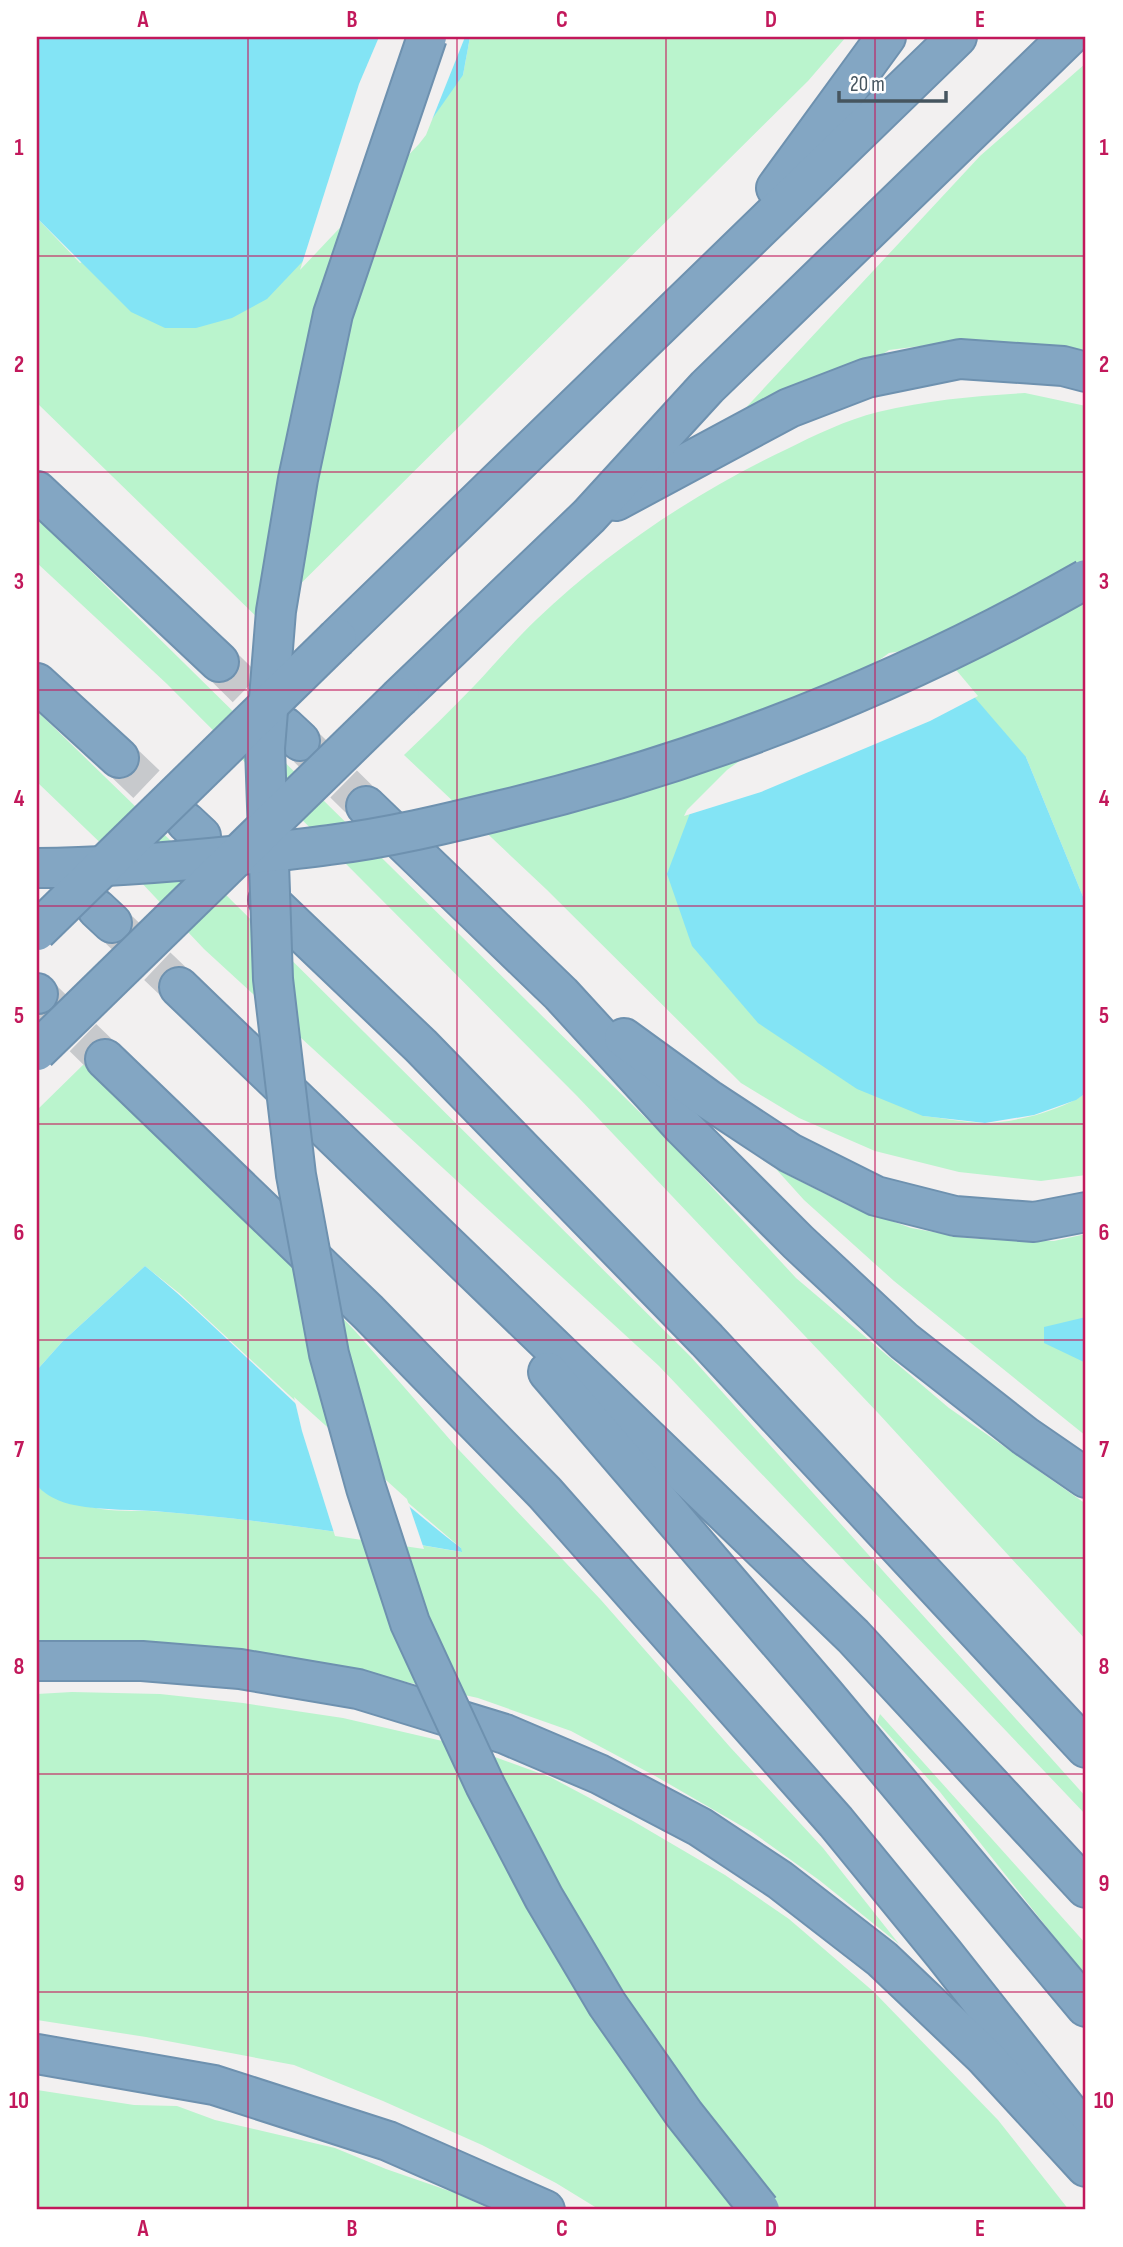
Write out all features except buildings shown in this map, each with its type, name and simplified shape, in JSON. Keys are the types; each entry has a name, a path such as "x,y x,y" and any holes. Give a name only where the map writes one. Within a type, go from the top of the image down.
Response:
{"highway":[{"path":"427,37 333,314 298,479 276,611 265,748 272,965 296,1175 329,1354 366,1488 410,1623 485,1785 544,1898 607,2004 684,2114 760,2210"},
{"path":"713,274 886,37"},
{"path":"37,930 98,905 337,638 957,37"},
{"path":"37,1051 589,516 707,387 1068,37"},
{"path":"589,516 789,408 867,377 960,359 1063,366 1086,372"},
{"path":"37,491 219,662"},
{"path":"37,868 174,862 331,845 439,825 572,793 695,756 809,714 961,645 1086,579"},
{"path":"37,683 119,758"},
{"path":"366,806 561,993 692,1136 798,1242 904,1341 1025,1436 1086,1478"},
{"path":"268,900 421,1046 708,1340 1086,1748"},
{"path":"179,987 853,1636 1086,1888"},
{"path":"561,993 708,1099 790,1153 876,1196 955,1216 1034,1222 1086,1212"},
{"path":"105,1059 368,1312 545,1493 836,1822 1086,2134"},
{"path":"394,1192 843,1716 1086,2007"},
{"path":"37,1661 142,1661 240,1669 358,1689 505,1734 599,1774 700,1826 780,1880 882,1959 984,2056 1086,2167"},
{"path":"37,2054 214,2085 388,2141 545,2210"}],"green space":[{"path":"470,37 846,37 808,81 262,622 37,403 37,218 80,263 463,75"},
{"path":"1086,63 1086,354 996,342 937,344 889,350 869,363 740,414 980,156"},
{"path":"1025,393 1086,406 1086,904 1026,757 923,1116 983,1123 1009,1121 1051,1110 1086,1093 1086,1175 1041,1181 959,1172 875,1151 799,1118 741,1083 546,889 404,755 529,627 565,594 623,547 718,485 808,439 866,415 969,397"},
{"path":"37,518 674,1146 796,1278 949,1408 1086,1504 1086,1640 879,1414 577,1096 167,684 37,563"},
{"path":"37,711 204,873 690,1356 1086,1797 1086,1815 659,1366 204,949 138,879 37,782"},
{"path":"86,1062 218,1187 356,1332 459,1450 601,1600 823,1848 899,1944 819,1880 752,1832 571,1731 478,1698 357,1671 37,1644 37,1485 58,1499 101,1509 239,1519 461,1552 461,1548 371,1471 179,1293 145,1266 62,1342 37,1370 37,1110"},
{"path":"776,1169 847,1205 911,1228 967,1238 1001,1240 1054,1241 1086,1234 1086,1436 894,1281 804,1200"},
{"path":"37,1694 160,1694 343,1718 464,1746 550,1777 633,1821 725,1875 789,1919 874,1992 998,2120 1069,2210 600,2210 556,2183 482,2145 294,2065 37,2020"},
{"path":"880,1714 1086,1944 1086,1977 940,1792 877,1722"},
{"path":"37,2090 134,2105 177,2106 215,2120 335,2148 458,2194 492,2210 37,2210"}],"water":[{"path":"37,37 470,37 463,75 416,142 267,299 232,318 196,328 165,328 131,312 37,218"},
{"path":"945,663 1026,757 1086,904 1086,1093 1076,1100 1034,1115 985,1123 923,1116 857,1089 758,1023 692,946 667,874 690,813"},
{"path":"145,1266 358,1462 461,1548 462,1552 351,1534 202,1515 85,1507 59,1500 40,1489 37,1485 37,1370 62,1342"},
{"path":"1086,1317 1086,1363 1044,1343 1044,1327"}],"pier":[{"path":"379,37 465,37 426,135 300,270 359,84"},
{"path":"921,648 952,665 978,696 930,721 761,792 684,816 727,770 889,653"},
{"path":"294,1397 407,1499 424,1549 335,1536"}],"tunnel":[{"path":"219,662 285,727"},
{"path":"303,744 366,806"},
{"path":"119,758 186,822"},
{"path":"116,927 179,987"},
{"path":"42,998 105,1059"}]}
